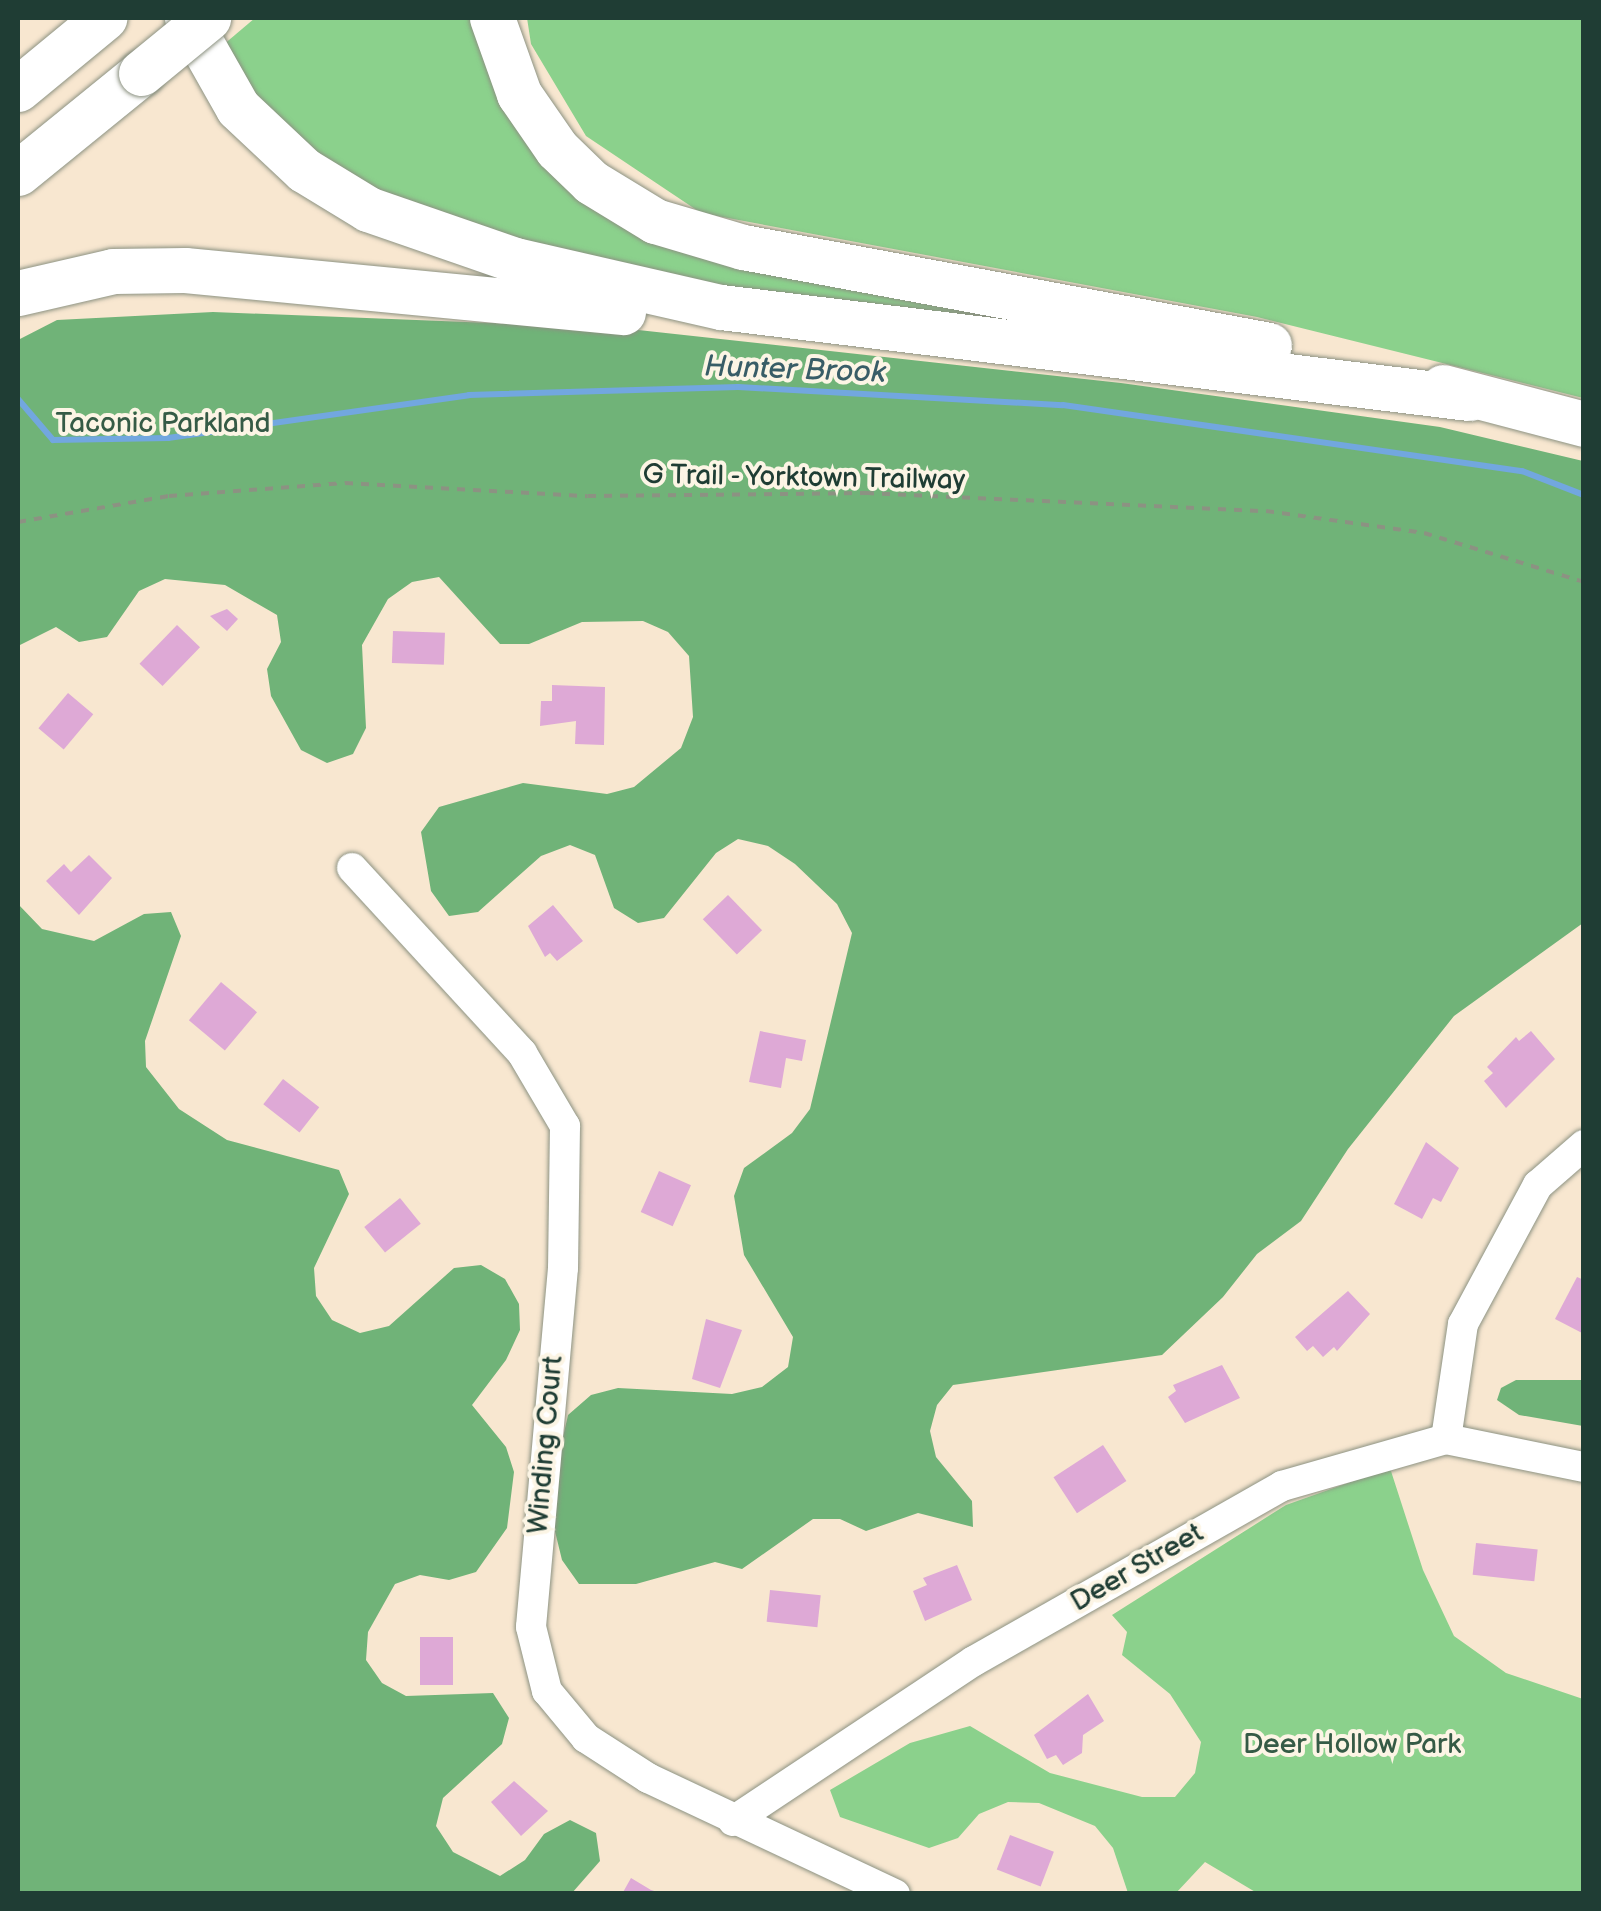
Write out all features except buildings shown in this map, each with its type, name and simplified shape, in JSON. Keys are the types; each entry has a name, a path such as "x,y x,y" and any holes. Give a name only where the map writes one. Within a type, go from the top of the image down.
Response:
{"highway":[{"path":"18,89 104,18"},
{"path":"187,18 213,72 252,125 304,170 368,208 613,286 944,338 1469,398 1584,424"},
{"path":"18,174 208,18"},
{"path":"492,18 519,94 557,149 591,182 655,221 743,247 1393,371 1469,398"},
{"path":"18,293 101,273 185,270 790,329 944,338"}],"street":[{"name":"Winding Court","path":"352,868 522,1052 565,1126 563,1268 531,1628 547,1691 586,1738 733,1821 895,1894"},
{"path":"1446,1439 1463,1324 1538,1185 1584,1145"},
{"name":"Deer Street","path":"733,1821 974,1662 1282,1486 1446,1439 1584,1467"}],"path":[{"name":"G Trail - Yorktown Trailway","path":"18,522 170,496 345,484 588,496 866,494 1266,511 1424,533 1584,582"}],"green space":[{"path":"255,18 478,18 651,229 1081,330 770,296 573,256 371,191 252,108 216,51"},
{"path":"527,18 1583,18 1583,398 1257,317 701,213 586,136 531,44"},
{"name":"Taconic Parkland","path":"213,312 620,328 1121,383 1440,427 1583,461 1583,923 1454,1016 1348,1149 1301,1221 1257,1254 1223,1297 1162,1355 953,1385 937,1405 930,1431 936,1457 972,1501 973,1527 918,1513 866,1531 840,1519 813,1519 742,1569 715,1562 636,1584 579,1584 562,1560 548,1503 568,1415 591,1395 618,1388 732,1394 762,1387 788,1367 793,1337 744,1255 734,1196 744,1168 792,1133 810,1109 852,933 837,904 795,864 768,846 738,839 716,853 664,918 638,923 614,908 595,855 570,845 541,856 478,912 449,916 431,891 421,832 439,807 523,783 607,794 634,787 681,748 693,717 689,656 668,632 643,621 582,622 529,644 500,644 439,577 412,582 388,599 362,645 366,728 353,754 327,763 301,750 271,696 267,669 281,642 277,615 225,585 165,579 139,591 107,637 79,642 56,627 18,646 18,340 57,320"},
{"path":"18,904 42,929 94,941 144,914 171,912 181,936 145,1041 146,1067 179,1109 227,1140 339,1170 349,1194 314,1268 316,1296 332,1320 360,1333 389,1326 454,1268 481,1265 505,1279 519,1304 520,1330 506,1360 472,1405 506,1447 514,1472 507,1528 476,1572 449,1580 420,1575 395,1584 368,1632 366,1660 382,1683 406,1696 493,1693 509,1718 502,1744 443,1798 436,1826 453,1852 500,1876 525,1860 544,1834 570,1820 596,1833 600,1861 572,1893 18,1893"},
{"path":"1516,1380 1583,1380 1583,1426 1519,1415 1497,1400 1501,1388"},
{"name":"Deer Hollow Park","path":"1390,1468 1423,1570 1454,1636 1506,1673 1583,1699 1583,1893 1257,1893 1205,1862 1176,1893 1128,1893 1113,1848 1095,1826 1039,1803 1008,1802 979,1814 958,1838 929,1848 840,1817 830,1790 910,1743 970,1726 1050,1773 1142,1797 1175,1797 1195,1773 1201,1742 1170,1694 1122,1655 1127,1632 1112,1615 1286,1505"}],"waterway":[{"name":"Hunter Brook","path":"18,399 53,440 168,438 469,395 738,387 1063,405 1522,471 1584,495"}]}
